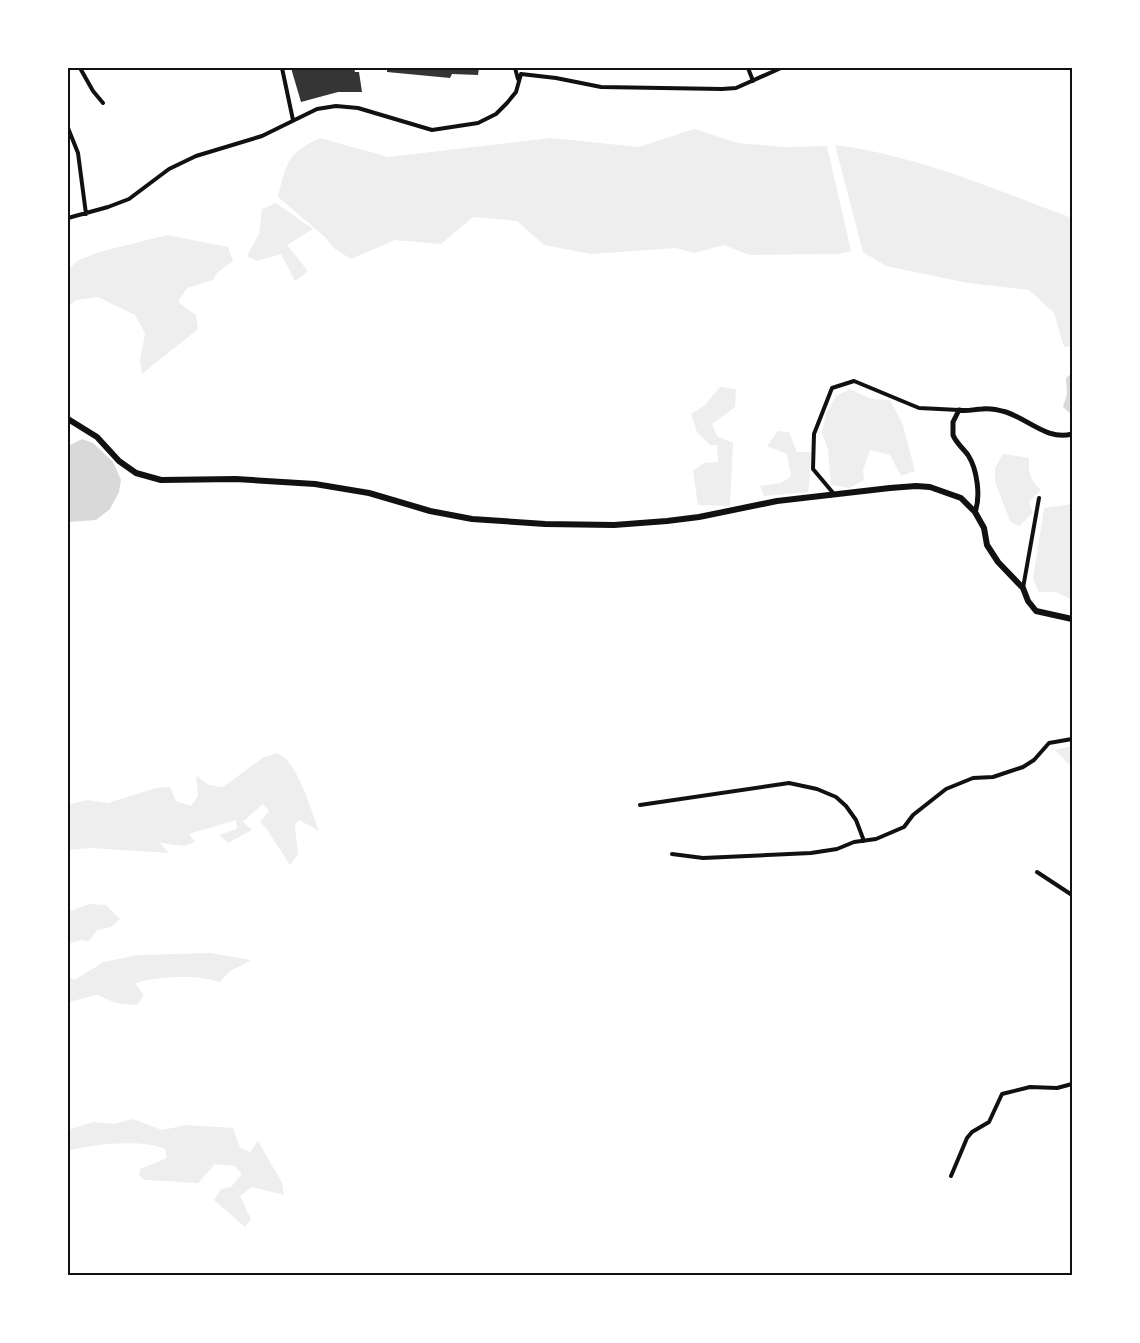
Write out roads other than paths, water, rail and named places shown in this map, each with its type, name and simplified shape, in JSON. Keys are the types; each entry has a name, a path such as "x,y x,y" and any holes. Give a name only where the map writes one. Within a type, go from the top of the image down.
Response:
{"main road":[{"path":"68,419 97,437 119,461 136,473 161,480 236,478 315,484 369,493 430,511 472,519 545,524 625,524 699,517 777,501 907,487 930,487 961,498 975,512 984,528 987,545 998,562 1023,588 1028,601 1036,611 1072,619"}],"street":[{"path":"81,68 103,104"},
{"path":"282,68 293,120"},
{"path":"68,218 129,199 169,169 196,156 262,136 316,109 336,106 358,108 432,130 478,123 496,114 516,92 518,77 515,68"},
{"path":"748,68 753,81"},
{"path":"517,86 521,74 601,87 722,89 736,88 781,68"},
{"path":"68,128 78,153 86,214"},
{"path":"834,495 813,469 814,434 832,388 854,381 919,408 959,410 983,408 1008,413 1028,424 1060,436 1072,434"},
{"path":"959,410 954,422 953,435 971,459 979,498 975,512"},
{"path":"1023,588 1039,498"},
{"path":"672,854 703,858 811,853 876,839 904,827 914,815 946,789 973,778 993,777 1023,767 1034,760 1049,743 1072,739"},
{"path":"640,805 789,783 817,789 836,797 856,820 864,841"},
{"path":"1037,872 1072,895"},
{"path":"951,1176 967,1138 972,1132 989,1122 1002,1094 1030,1087 1057,1088 1072,1084"}]}
